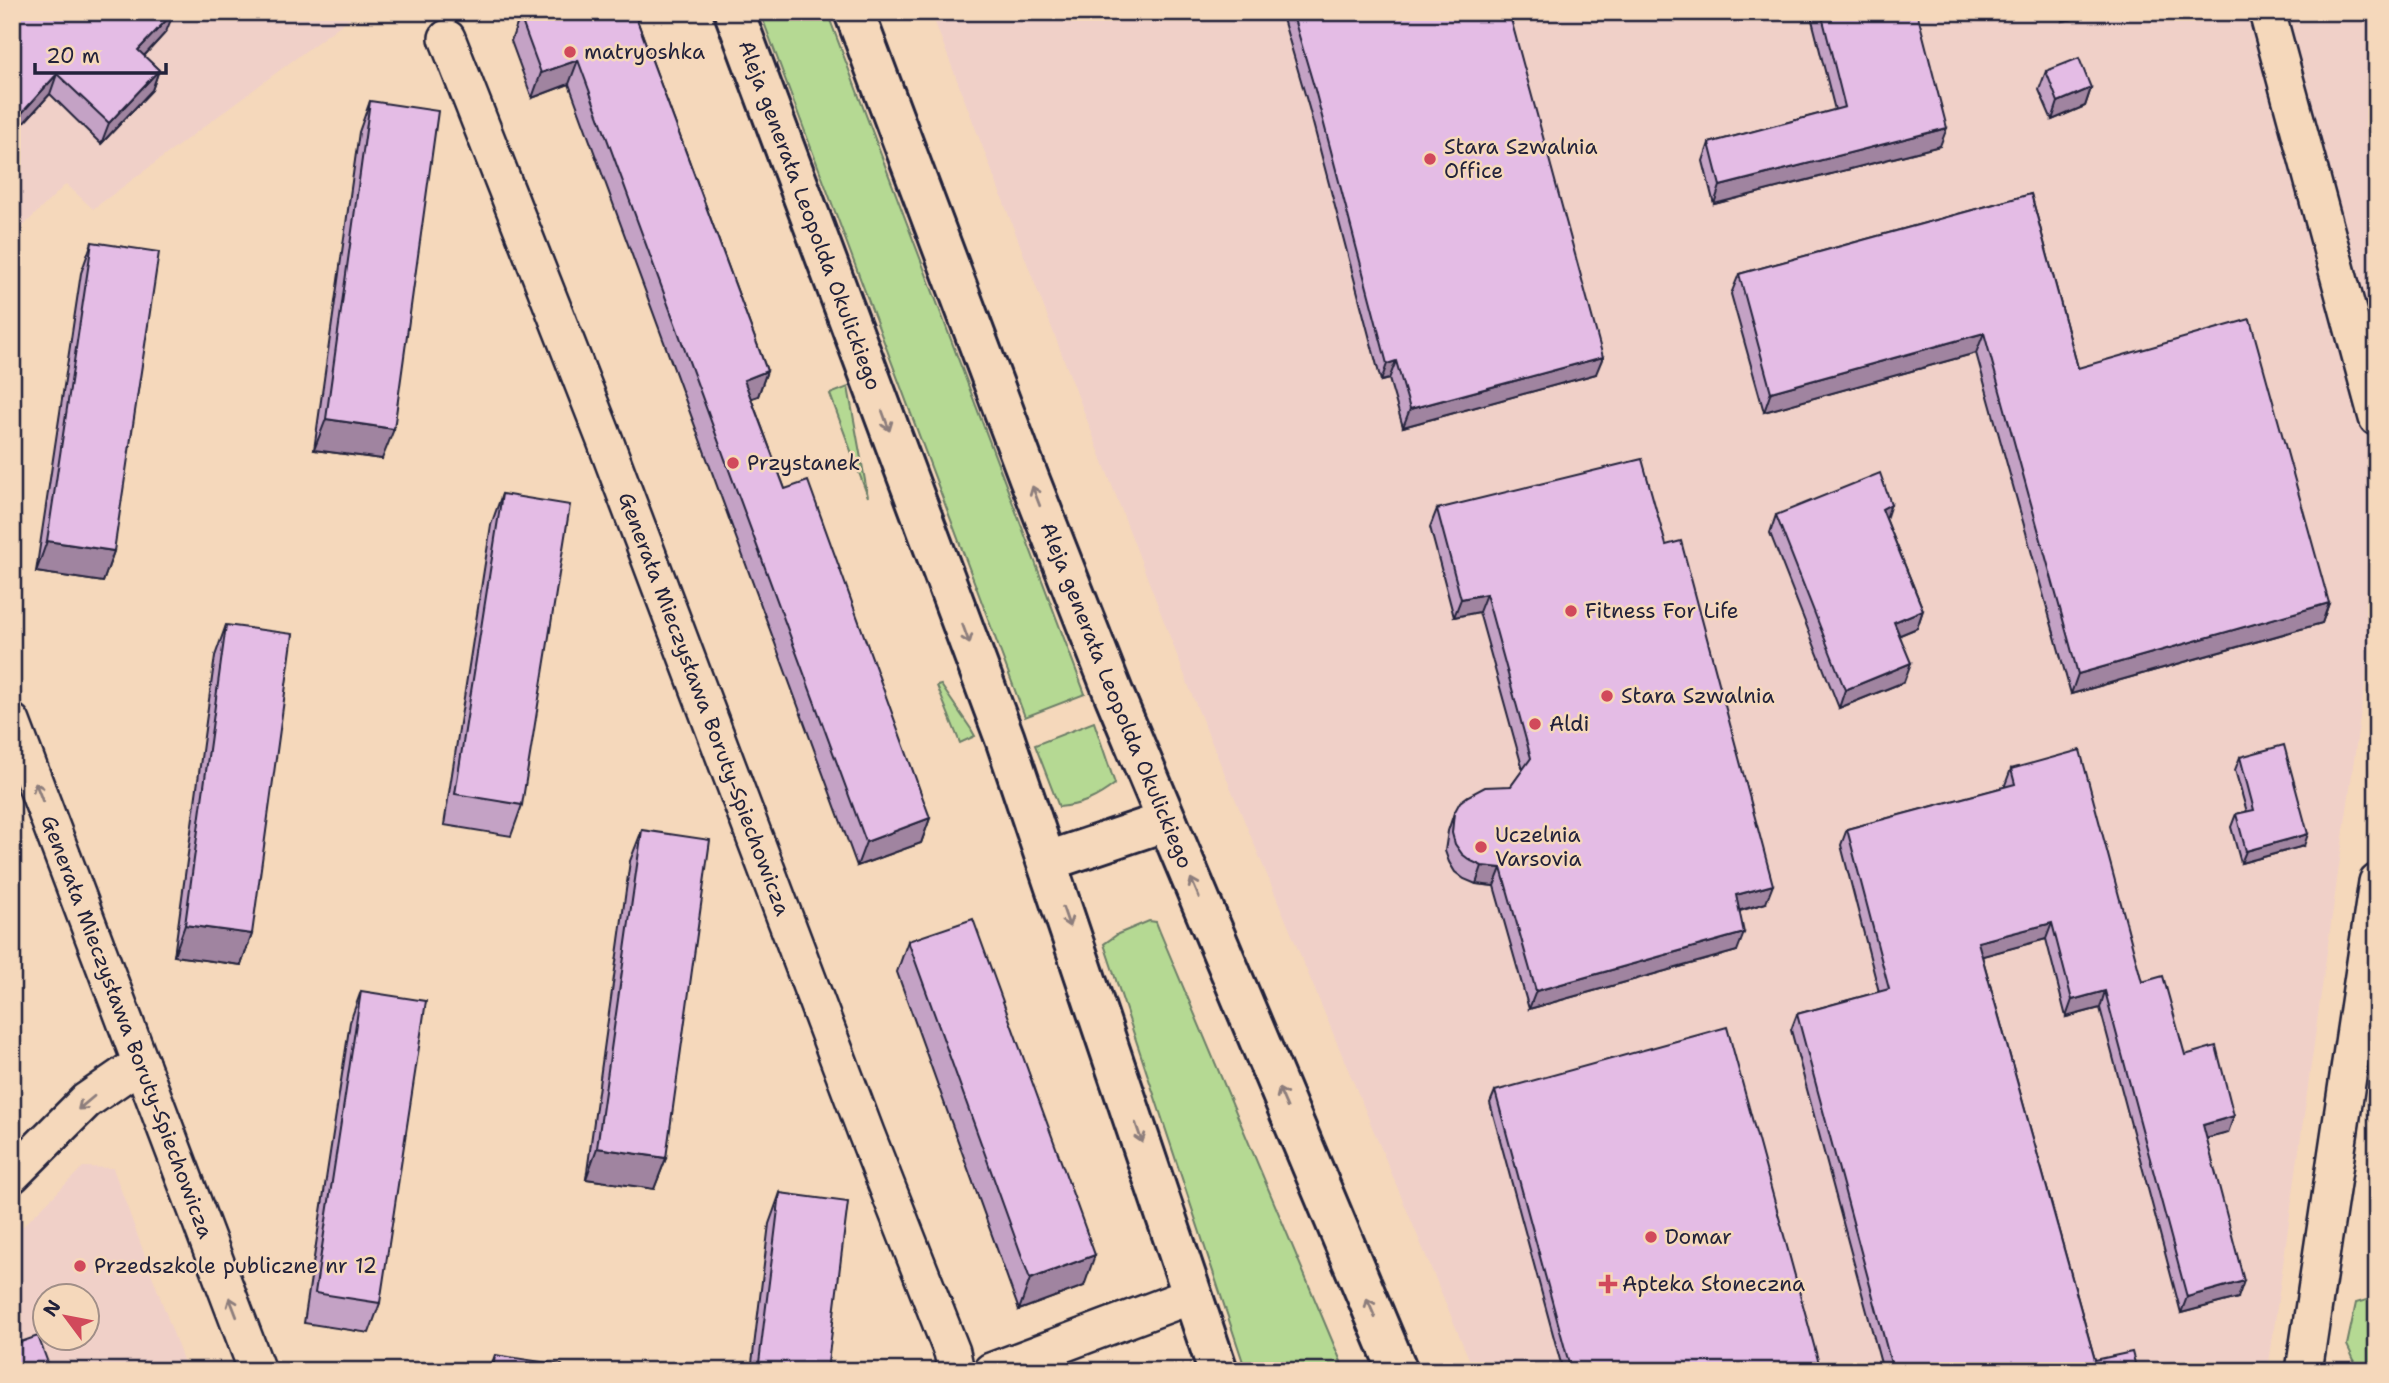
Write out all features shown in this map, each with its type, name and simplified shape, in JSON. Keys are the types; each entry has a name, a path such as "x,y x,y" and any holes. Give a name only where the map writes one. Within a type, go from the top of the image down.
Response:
{"main road":[{"name":"Aleja generała Leopolda Okulickiego","path":"734,12 1005,739 1218,1371"},
{"name":"Aleja generała Leopolda Okulickiego","path":"855,12 1029,478 1115,697 1398,1371"},
{"path":"1048,861 1167,821"}],"street":[{"path":"2267,12 2377,418"},
{"name":"Generała Mieczysława Boruty-Spiechowicza","path":"447,38 604,438 866,1133 952,1352 956,1371"},
{"name":"Generała Mieczysława Boruty-Spiechowicza","path":"12,722 257,1371"},
{"path":"2304,1371 2377,882"},
{"path":"12,1175 86,1101 141,1063"},
{"path":"991,1371 1193,1295"}],"shaded area":[{"path":"12,12 358,12 93,209 66,184 12,237"},
{"path":"931,12 2377,12 2377,638 2371,639 2268,1371 1474,1371 1196,705"},
{"name":"Przedszkole publiczne nr 12","path":"83,1167 113,1168 187,1371 12,1371 12,1237"}],"green space":[{"path":"760,12 827,12 1085,694 1025,717"},
{"path":"848,387 868,497 830,394"},
{"path":"941,685 975,736 960,743 937,686"},
{"path":"1094,722 1115,784 1089,800 1059,807 1035,745"},
{"path":"1149,921 1156,922 1345,1371 1246,1371 1104,944 1118,934"},
{"path":"2377,1297 2377,1371 2359,1371 2347,1345 2356,1303"}],"building":[{"path":"12,12 174,12 138,50 159,70 109,123 57,74 12,124"},
{"path":"530,12 634,12 767,371 744,380 785,489 808,481 930,818 866,842 578,60 541,73 520,16"},
{"name":"Stara Szwalnia Office","path":"1292,12 1509,12 1603,357 1410,409 1396,361 1387,364"},
{"path":"1821,12 1917,12 1947,128 1720,186 1709,143 1845,107"},
{"path":"2079,58 2091,88 2058,102 2046,71"},
{"path":"370,101 438,111 394,429 326,419"},
{"path":"2031,194 2078,368 2250,319 2329,603 2078,674 1984,333 1771,392 1739,274"},
{"path":"92,242 159,252 114,551 47,541"},
{"name":"Stara Szwalnia","path":"1642,459 1666,545 1681,541 1773,885 1736,895 1744,933 1536,991 1501,868 1482,866 1471,861 1455,844 1452,833 1454,813 1460,802 1485,787 1511,786 1531,758 1486,594 1461,599 1437,509"},
{"path":"1880,473 1891,504 1882,509 1923,610 1894,622 1911,663 1845,690 1776,515"},
{"path":"502,494 570,505 522,805 455,794"},
{"path":"226,625 293,634 252,934 185,925"},
{"path":"2284,745 2308,834 2246,851 2236,814 2254,810 2240,757"},
{"path":"2080,750 2142,982 2163,976 2185,1055 2216,1046 2234,1116 2203,1125 2244,1281 2187,1297 2105,991 2072,1000 2052,923 1978,942 2095,1360 2132,1352 2137,1371 1893,1371 1797,1014 1889,989 1847,829 2015,784 2011,769"},
{"path":"642,830 710,840 666,1158 597,1148"},
{"path":"973,919 1095,1255 1030,1279 908,941"},
{"path":"361,991 426,1001 380,1303 315,1293"},
{"name":"Domar","path":"1727,1027 1821,1371 1571,1371 1495,1091"},
{"path":"780,1193 848,1202 827,1371 758,1371"},
{"path":"32,1338 32,1352 44,1352 51,1371 12,1371 12,1345"},
{"path":"495,1355 562,1365 561,1371 493,1371"},
{"path":"1135,1363 1138,1371 1114,1371"}],"place":[{"name":"matryoshka","path":"570,52"},
{"name":"Stara Szwalnia Office","path":"1430,159"},
{"name":"Przystanek","path":"733,463"},
{"name":"Fitness For Life","path":"1571,611"},
{"name":"Stara Szwalnia","path":"1607,696"},
{"name":"Aldi","path":"1535,724"},
{"name":"Uczelnia Varsovia","path":"1481,847"},
{"name":"Domar","path":"1651,1237"},
{"name":"Przedszkole publiczne nr 12","path":"80,1266"},
{"name":"Apteka Słoneczna","path":"1608,1284"}]}
